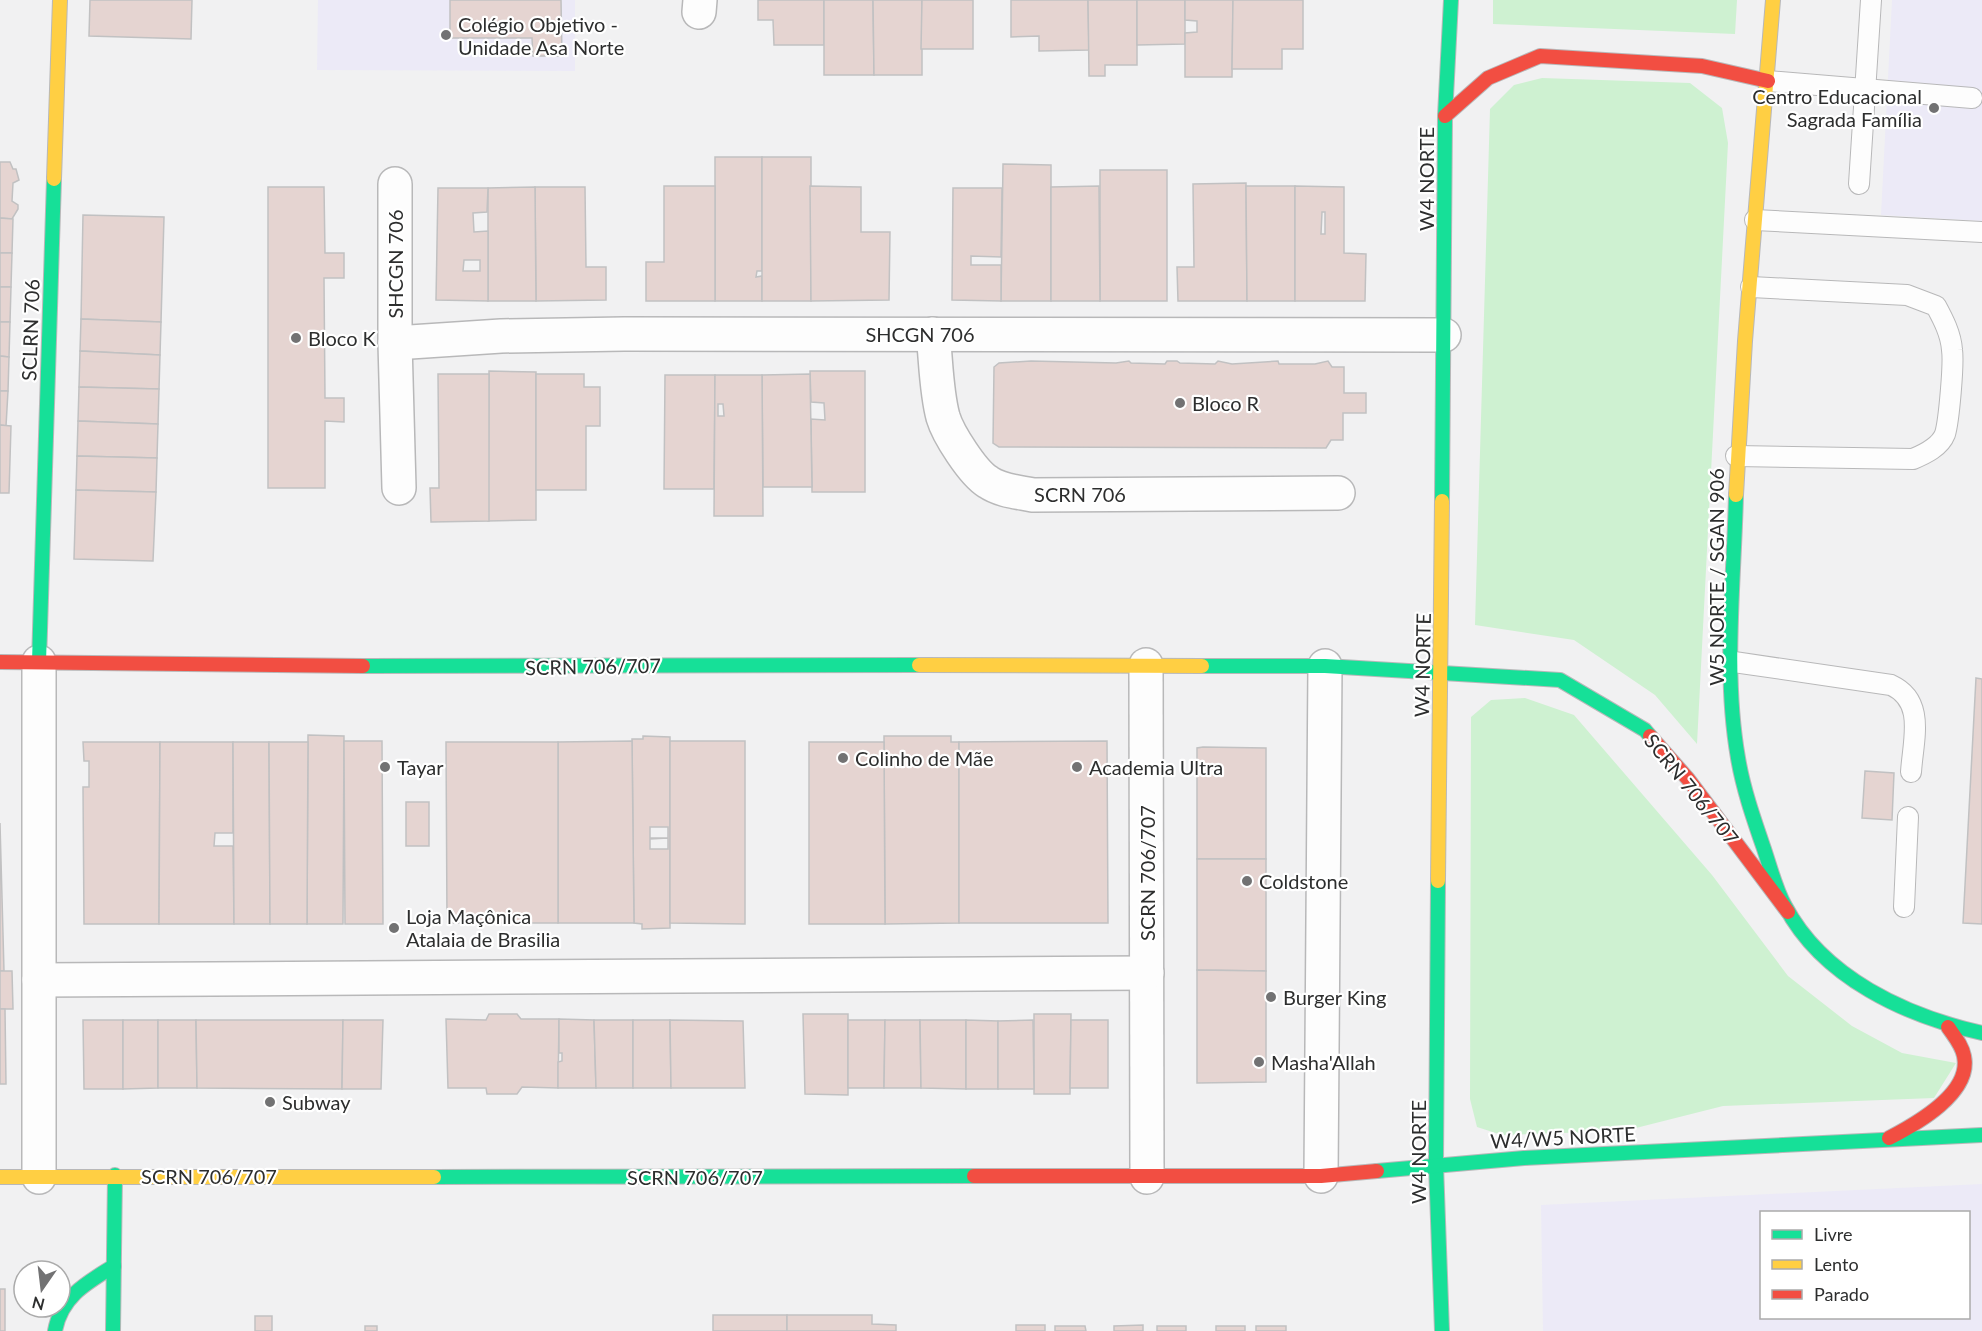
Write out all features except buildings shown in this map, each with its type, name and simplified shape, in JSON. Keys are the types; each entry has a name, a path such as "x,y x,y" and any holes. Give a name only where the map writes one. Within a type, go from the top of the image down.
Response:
{"main road":[{"name":"SCLRN 706","path":"39,662 60,0"},
{"name":"W4 NORTE","path":"1442,1331 1436,1166 1445,116 1451,0"},
{"name":"W5 NORTE / SGAN 906","path":"1773,0 1736,456 1734,662 1736,745 1757,831 1788,912 1816,948 1866,989 1910,1014 1948,1027 1982,1033"},
{"path":"1445,116 1488,78 1540,56 1702,66 1768,81"},
{"name":"SCRN 706/707","path":"0,662 426,667 1325,666 1560,680 1645,730 1688,779 1788,912"},
{"path":"1885,1140 1916,1125 1953,1092 1963,1075 1965,1061 1962,1048 1948,1027"},
{"name":"W4/W5 NORTE","path":"1147,1176 1320,1176 1524,1158 1982,1134"},
{"path":"113,1331 115,1176"},
{"name":"SCRN 706/707","path":"0,1177 1147,1176"},
{"path":"55,1331 62,1304 74,1292 114,1266"}],"street":[{"name":"SHCGN 706","path":"395,184 395,343 399,488"},
{"name":"SCRN 706","path":"933,334 944,418 962,451 978,473 988,482 1009,491 1033,495 1338,492"},
{"name":"SHCGN 706","path":"395,343 501,336 1444,335"},
{"path":"39,662 39,1177"},
{"name":"SCRN 706/707","path":"1146,665 1147,1176"},
{"path":"1320,1176 1325,666"},
{"path":"39,980 1147,973"}],"lane":[{"path":"1859,184 1871,0"},
{"path":"1768,81 1865,87 1972,98"},
{"path":"1755,220 1982,232"},
{"path":"1736,456 1913,459 1928,453 1945,434 1950,386 1952,350 1947,328 1936,306 1907,295 1751,287"},
{"path":"1734,662 1891,685 1904,691 1912,702 1915,715 1911,772"},
{"path":"1904,907 1908,818"}],"shaded area":[{"name":"Colégio Objetivo - Unidade Asa Norte","path":"318,0 575,0 575,71 317,70"},
{"name":"Centro Educacional Sagrada Família","path":"1892,0 1982,0 1982,221 1881,215"},
{"path":"1982,1184 1982,1331 1543,1331 1541,1205"}],"green space":[{"path":"1493,0 1737,0 1735,34 1493,24"},
{"path":"1542,78 1690,83 1722,108 1728,143 1697,744 1655,695 1574,640 1475,625 1490,109 1514,85"},
{"path":"1525,698 1574,715 1712,875 1788,976 1852,1026 1902,1053 1956,1063 1934,1098 1723,1106 1624,1131 1502,1135 1477,1127 1470,1099 1471,717 1491,700"}],"traffic: fast":[{"path":"1442,501 1445,116 1451,0"},
{"path":"39,662 54,179"},
{"path":"1736,495 1730,660 1734,726 1745,791 1781,899 1801,931 1821,954 1869,990 1924,1016 1982,1033"},
{"path":"363,666 919,665"},
{"path":"1202,666 1325,666 1560,680 1645,730 1650,736"},
{"path":"1438,881 1436,1165 1442,1331"},
{"path":"1377,1171 1524,1158 1982,1135"},
{"path":"113,1331 115,1175"},
{"path":"434,1177 974,1176"},
{"path":"55,1331 63,1309 76,1292 114,1266"}],"traffic: slow":[{"path":"54,179 60,0"},
{"path":"1736,495 1745,341 1773,0"},
{"path":"1438,881 1442,501"},
{"path":"919,665 1202,666"},
{"path":"0,1177 434,1177"}],"traffic: jam":[{"path":"1445,116 1488,78 1540,56 1702,66 1768,81"},
{"path":"0,662 363,666"},
{"path":"1650,736 1688,779 1788,912"},
{"path":"1889,1138 1940,1106 1959,1082 1964,1070 1964,1056 1960,1044 1948,1027"},
{"path":"974,1176 1321,1176 1377,1171"}],"place":[{"name":"Colégio Objetivo - Unidade Asa Norte","path":"446,35"},
{"name":"Centro Educacional Sagrada Família","path":"1934,108"},
{"name":"Bloco K","path":"296,338"},
{"name":"Bloco R","path":"1180,403"},
{"name":"Colinho de Mãe","path":"843,758"},
{"name":"Tayar","path":"385,767"},
{"name":"Academia Ultra","path":"1077,767"},
{"name":"Coldstone","path":"1247,881"},
{"name":"Loja Maçônica Atalaia de Brasilia","path":"394,928"},
{"name":"Burger King","path":"1271,997"},
{"name":"Masha'Allah","path":"1259,1062"},
{"name":"Subway","path":"270,1102"}]}
